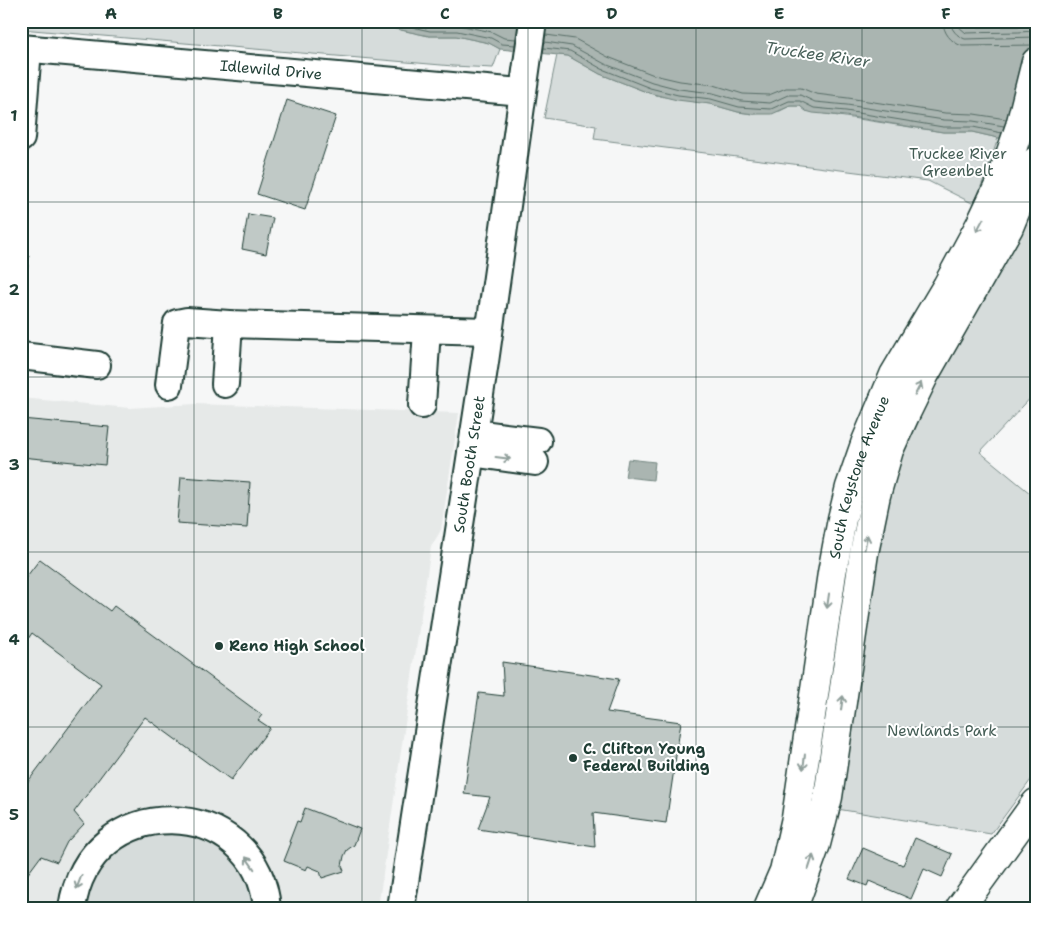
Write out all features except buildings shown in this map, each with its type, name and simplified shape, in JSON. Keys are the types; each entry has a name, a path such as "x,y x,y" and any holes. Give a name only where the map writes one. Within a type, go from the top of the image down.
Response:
{"main road":[{"name":"South Keystone Avenue","path":"794,908 822,824 828,797 864,553 876,495 889,450 905,414 925,374 1009,227 1020,126 1034,68"},
{"name":"South Keystone Avenue","path":"768,908 784,871 796,818 842,519 865,444 894,375 947,286 981,223 1036,161"},
{"path":"960,908 1036,803"},
{"path":"748,908 796,818"}],"street":[{"name":"South Booth Street","path":"401,908 489,331 533,21"},
{"name":"Idlewild Drive","path":"25,48 523,83"},
{"path":"22,128 25,48"},
{"path":"169,384 177,323 187,321 229,324 489,331"},
{"path":"225,384 229,324"},
{"path":"422,405 427,330"},
{"path":"21,356 97,364"},
{"path":"472,443 536,452"},
{"path":"72,908 74,895 81,876 92,858 106,843 123,832 142,824 162,820 183,820 203,825 221,834 238,847 251,862 261,880 267,908"}],"shaded area":[{"name":"Reno High School","path":"21,398 130,408 195,404 459,413 441,530 431,547 378,908 21,908"}],"green space":[{"path":"21,21 359,21 429,36 456,36 489,43 500,49 493,68 453,66 21,29"},
{"path":"960,21 1036,21 1036,26 966,28"},
{"name":"Truckee River Greenbelt","path":"557,55 568,56 600,74 649,93 710,104 738,112 754,114 780,111 790,106 800,106 806,111 943,132 972,132 998,138 974,204 928,181 594,139 596,126 544,118"},
{"name":"Newlands Park","path":"1036,205 1036,392 980,452 1036,498 1036,773 991,834 837,809 875,550 888,491 903,449 937,376 1015,245"},
{"path":"123,832 221,834 267,908 72,908"}],"water":[{"name":"Truckee River","path":"359,21 960,21 966,28 1036,26 1036,137 998,138 972,132 943,132 845,116 813,113 806,111 800,106 790,106 772,114 738,112 710,104 677,100 649,93 600,74 568,56 500,49 489,43 456,36 429,36"},
{"path":"628,459 655,462 653,480 625,477"}],"place":[{"name":"Reno High School","path":"219,646"},
{"name":"C. Clifton Young Federal Building","path":"573,758"}]}
